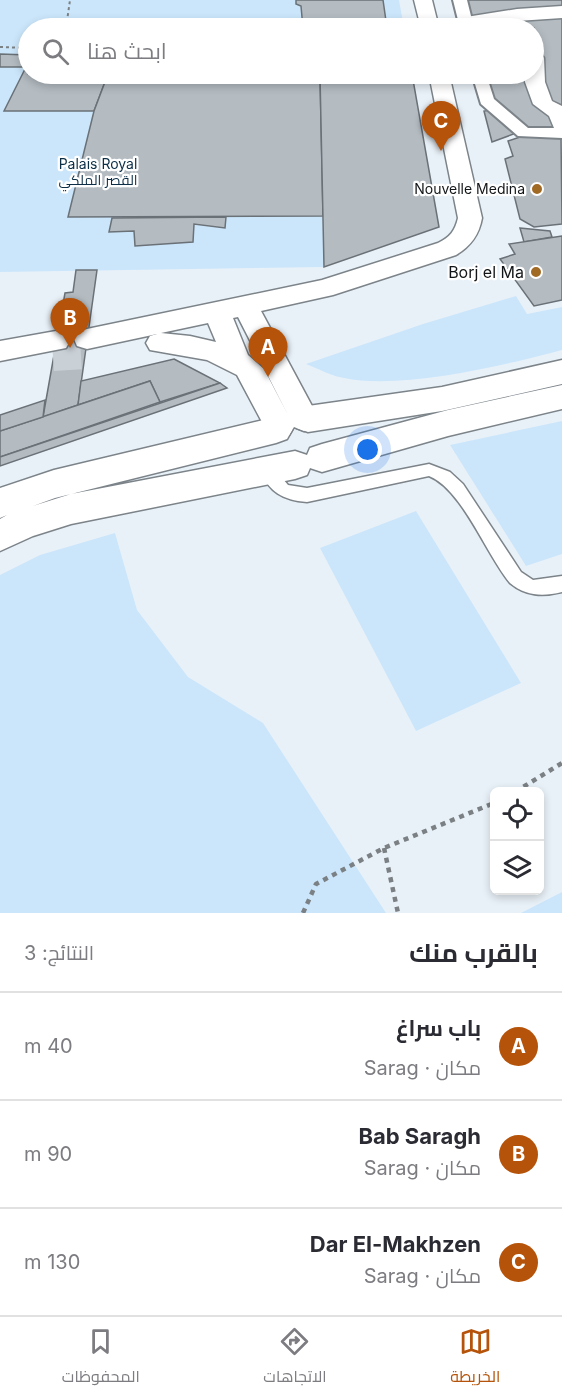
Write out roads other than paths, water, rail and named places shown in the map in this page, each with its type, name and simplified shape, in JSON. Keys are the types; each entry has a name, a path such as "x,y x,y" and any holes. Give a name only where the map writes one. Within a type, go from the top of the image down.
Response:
{"main road":[{"path":"0,503 54,484 291,424 442,399 562,372"},
{"path":"0,536 23,524 71,509 294,464 448,423 562,397"},
{"path":"291,424 324,429 328,436 327,452 294,464 279,458 272,444 291,424"}],"street":[{"path":"423,0 427,18"},
{"path":"460,0 465,18"},
{"path":"537,18 562,12"},
{"path":"291,424 247,368 223,354 200,347 160,343 86,347 248,312 447,249 459,242 468,233 470,218 441,84"},
{"path":"482,84 487,101 524,133 561,120 543,104 536,84"},
{"path":"248,312 290,306 324,289"},
{"path":"270,355 275,333 290,306"},
{"path":"248,312 270,355 291,424"},
{"path":"160,343 220,319"},
{"path":"220,319 237,361"},
{"path":"0,351 55,349 0,362"}],"lane":[{"path":"294,464 274,484 289,494 298,495 429,470 445,476 458,489 520,582 543,589 562,584"}],"tunnel":[{"path":"53,357 85,355"}],"place":[{"name":"Dar El-Makhzen","path":"441,151"},
{"name":"Nouvelle Medina","path":"537,189"},
{"name":"Borj el Ma","path":"536,272"},
{"name":"Bab Saragh","path":"70,348"},
{"name":"باب سراغ","path":"268,377"}],"park label":[{"name":"Palais Royal القصر الملكي","path":"98,172"}]}
